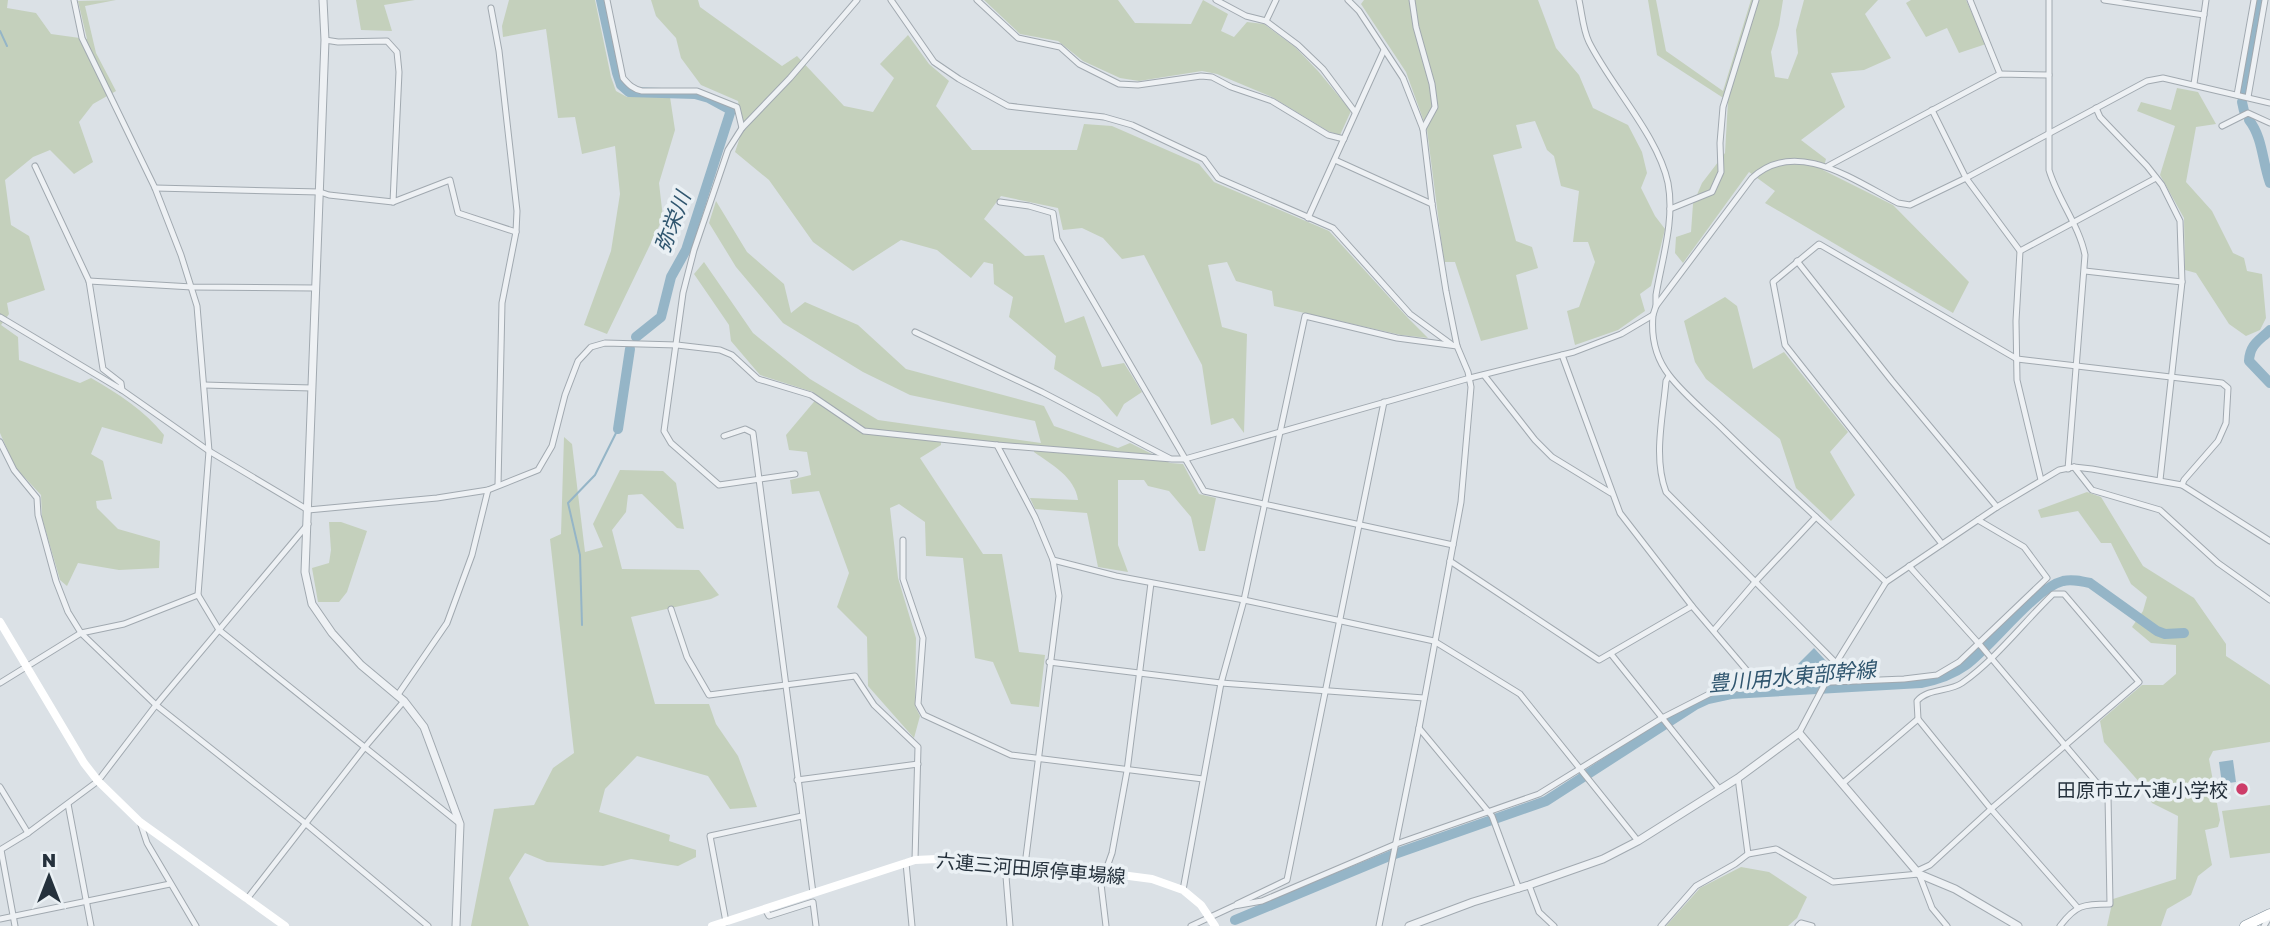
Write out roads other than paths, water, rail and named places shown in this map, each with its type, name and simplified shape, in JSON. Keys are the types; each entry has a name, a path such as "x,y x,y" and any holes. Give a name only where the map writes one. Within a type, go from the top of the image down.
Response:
{"highway":[{"path":"2245,926 2270,915"}],"main road":[{"path":"0,622 98,782 141,822 285,926"},
{"name":"六連三河田原停車場線","path":"719,924 915,860 937,859 1025,865 1152,879 1183,890 1201,905 1215,926"}],"street":[{"path":"74,0 82,38 155,188 197,306 209,452 198,595 219,630 460,824"},
{"path":"323,0 325,40 305,572 312,604 332,634 361,665 404,701 424,727 460,824 456,926"},
{"path":"607,0 623,78 628,84 642,91 696,91 710,95 737,107 742,128"},
{"path":"795,474 719,485 671,443 664,431 683,293 694,250 728,150 742,128 790,78 857,0"},
{"path":"891,0 934,62 1008,106 1104,117 1132,125 1205,159 1218,178 1333,228 1410,314 1455,346"},
{"path":"977,0 1018,38 1060,47 1079,64 1119,84 1138,85 1201,76 1212,77 1272,102 1328,135 1344,139"},
{"path":"1216,0 1246,16 1266,21 1298,45 1323,69 1355,113"},
{"path":"1266,21 1276,0"},
{"path":"1348,0 1359,11 1403,78 1423,129 1455,346 1470,378 1471,387 1461,502 1379,926"},
{"path":"1412,0 1435,107 1423,129"},
{"path":"1579,0 1588,40 1662,161 1668,185 1670,209 1651,331 1658,357 1669,376 1886,582"},
{"path":"1670,209 1712,191 1721,172 1723,107 1756,0"},
{"path":"1970,0 2000,74"},
{"path":"2049,0 2049,170 2054,186 2082,241 2085,255 2075,366 2071,468 2092,490 2160,510 2218,563 2270,600"},
{"path":"2104,0 2204,15"},
{"path":"2194,84 2206,0"},
{"path":"2237,95 2254,0"},
{"path":"2248,97 2265,0"},
{"path":"491,8 499,51 517,211 516,232 502,303 498,485"},
{"path":"325,40 338,43 387,41 397,52 399,72 393,202"},
{"path":"1308,218 1384,50"},
{"path":"1828,166 2000,74 2049,75"},
{"path":"1656,306 1752,178 1763,167 1780,161 1804,161 1828,166 1898,203 1910,205 2147,81 2164,78 2270,103"},
{"path":"2096,108 2099,117 2162,185 2180,221 2182,282 2160,480"},
{"path":"1932,110 1966,178 2020,251 2017,380 2041,480"},
{"path":"2222,126 2248,113 2270,123"},
{"path":"1335,160 1432,204"},
{"path":"35,166 89,281 103,369 121,383 122,390"},
{"path":"2020,251 2156,178"},
{"path":"155,188 320,192 393,202 450,180 458,213 516,232"},
{"path":"1000,202 1053,213 1057,239 1204,491 1453,545"},
{"path":"1942,544 1785,345 1773,282 1819,244 2017,359 2222,383 2228,388 2226,422 2218,441 2182,485"},
{"path":"1797,261 1997,508"},
{"path":"2085,271 2182,282"},
{"path":"89,281 192,287 315,288"},
{"path":"0,317 122,390 209,452 309,510 437,498 488,490 538,470 552,446 565,395 578,361 591,347 605,343 677,345 720,350 732,355 758,379 811,395 864,431 997,445 1185,459 1470,378 1574,352 1621,334 1653,315"},
{"path":"1183,890 1221,683 1244,600 1305,316 1397,338 1455,346"},
{"path":"915,332 1042,392 1172,459"},
{"path":"1562,355 1620,513 1692,606 1755,680 1829,676"},
{"path":"1483,376 1552,457 1612,494"},
{"path":"1669,376 1659,433 1661,479 1666,492 1836,663"},
{"path":"204,385 312,388"},
{"path":"1234,906 1287,880 1384,402"},
{"path":"724,436 745,429 753,433 813,893"},
{"path":"0,442 14,470 37,498 38,515 57,581 68,612 81,633 156,705 305,823 428,926"},
{"path":"997,445 1035,517 1053,560 1059,596 1025,865"},
{"path":"1409,926 1603,859 1638,841 1738,778 1799,733 1836,663 1886,582 2059,470 2071,468 2182,485 2270,541"},
{"path":"397,696 447,623 471,555 488,490"},
{"path":"1714,630 1816,517"},
{"path":"1191,926 1234,906 1262,901 1395,847 1539,794 1713,692 1762,685 1937,675 1959,662 2047,578 2024,547 1978,520"},
{"path":"15,926 1,850 98,782 156,705 307,524"},
{"path":"903,540 903,579 923,638 918,704 925,715 1012,755 1203,779"},
{"path":"1053,560 1116,576 1434,640 1520,694 1638,841"},
{"path":"1450,561 1599,660 1692,606"},
{"path":"1909,566 1989,655 2108,796 2110,904 2077,907 2060,926"},
{"path":"1106,926 1101,884 1112,853 1127,771 1151,583"},
{"path":"1661,926 1696,886 1748,854 1776,849 1833,882 1918,873 1930,865 1991,809 2138,682 2064,594 2059,593 2053,594 1960,685 1922,695 1917,701 1918,719 1991,809 2077,907"},
{"path":"0,683 81,633 124,624 198,595"},
{"path":"671,609 687,657 709,695 855,676 874,705 918,747 915,860"},
{"path":"1611,654 1720,790"},
{"path":"1049,662 1221,683 1424,698"},
{"path":"247,899 404,701"},
{"path":"1842,784 1918,719"},
{"path":"1419,727 1490,814 1519,888"},
{"path":"1799,733 1918,873 1932,908 1947,926"},
{"path":"797,780 918,764"},
{"path":"1738,778 1748,854"},
{"path":"0,787 28,833"},
{"path":"68,804 91,926"},
{"path":"719,924 710,836 802,816"},
{"path":"141,822 147,843 196,926"},
{"path":"906,863 912,926"},
{"path":"1005,864 1010,926"},
{"path":"1918,873 1955,889 2018,926"},
{"path":"0,919 170,884"},
{"path":"1529,885 1539,912 1554,926"},
{"path":"765,909 769,916 813,902 816,926"},
{"path":"2263,926 2270,915"},
{"path":"1798,926 1801,923 1812,926"}],"water":[{"path":"1814,648 1827,662 1819,670 1805,670 1798,664"},
{"path":"2233,760 2236,782 2222,784 2219,762"}],"waterway":[{"name":"弥栄川","path":"601,0 617,73 621,85 629,92 695,94 731,110 686,250 671,277 661,317 636,337"},
{"path":"2244,91 2259,0"},
{"path":"0,31 7,46"},
{"path":"2242,102 2244,111"},
{"path":"2249,120 2260,142 2270,183"},
{"path":"2270,330 2253,347 2249,361 2270,383"},
{"name":"弥栄川","path":"618,429 630,349"},
{"path":"582,625 580,555 568,503 595,475 618,429"},
{"name":"豊川用水東部幹線","path":"1235,920 1392,855 1546,801 1708,699 1731,694 1921,683 1944,677 1966,665 2040,594 2063,581 2090,583 2157,631 2165,634 2184,633"}],"place":[{"name":"田原市立六連小学校","path":"2242,789"}]}
